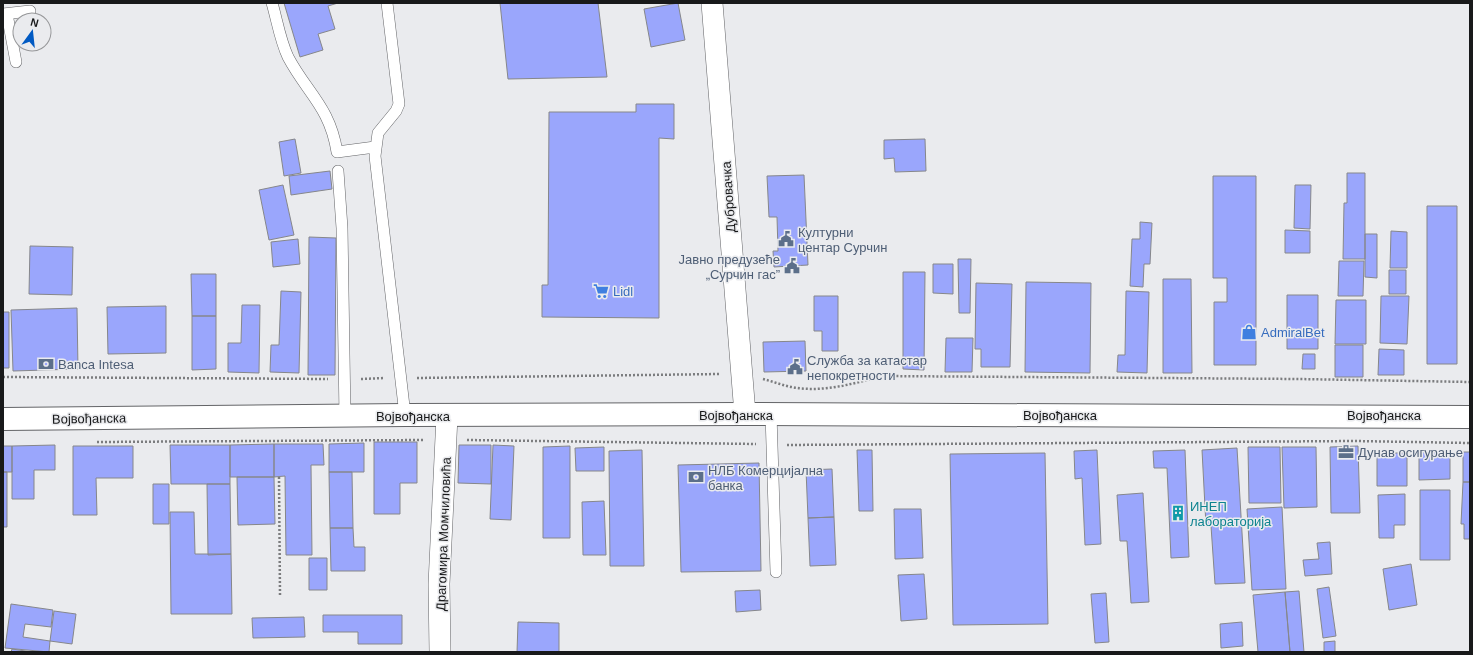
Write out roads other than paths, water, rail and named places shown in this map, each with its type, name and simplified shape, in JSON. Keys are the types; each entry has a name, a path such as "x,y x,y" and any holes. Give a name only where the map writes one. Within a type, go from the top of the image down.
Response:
{"main road":[{"name":"Војвођанска","path":"3,419 405,415 745,414 1470,417"}],"street":[{"name":"Дубровачка","path":"712,3 745,414"},
{"name":"Драгомира Момчиловића","path":"440,652 439,584 447,416"}],"lane":[{"path":"272,3 288,57 324,111 333,131 337,152 375,147"},
{"path":"387,3 399,104 396,111 378,133 375,147 376,168 405,415"},
{"path":"16,62 5,14 30,11"},
{"path":"338,171 342,228 345,416"},
{"path":"771,414 776,572"}],"place":[{"name":"Културни центар Сурчин","path":"786,239"},
{"name":"Јавно предузеће „Сурчин гас”","path":"792,266"},
{"name":"Lidl","path":"601,291"},
{"name":"AdmiralBet","path":"1249,332"},
{"name":"Banca Intesa","path":"46,364"},
{"name":"Служба за катастар непокретности","path":"795,367"},
{"name":"Дунав осигурање","path":"1346,452"},
{"name":"НЛБ Комерцијална банка","path":"696,477"},
{"name":"ИНЕП лабораторија","path":"1178,513"}]}
